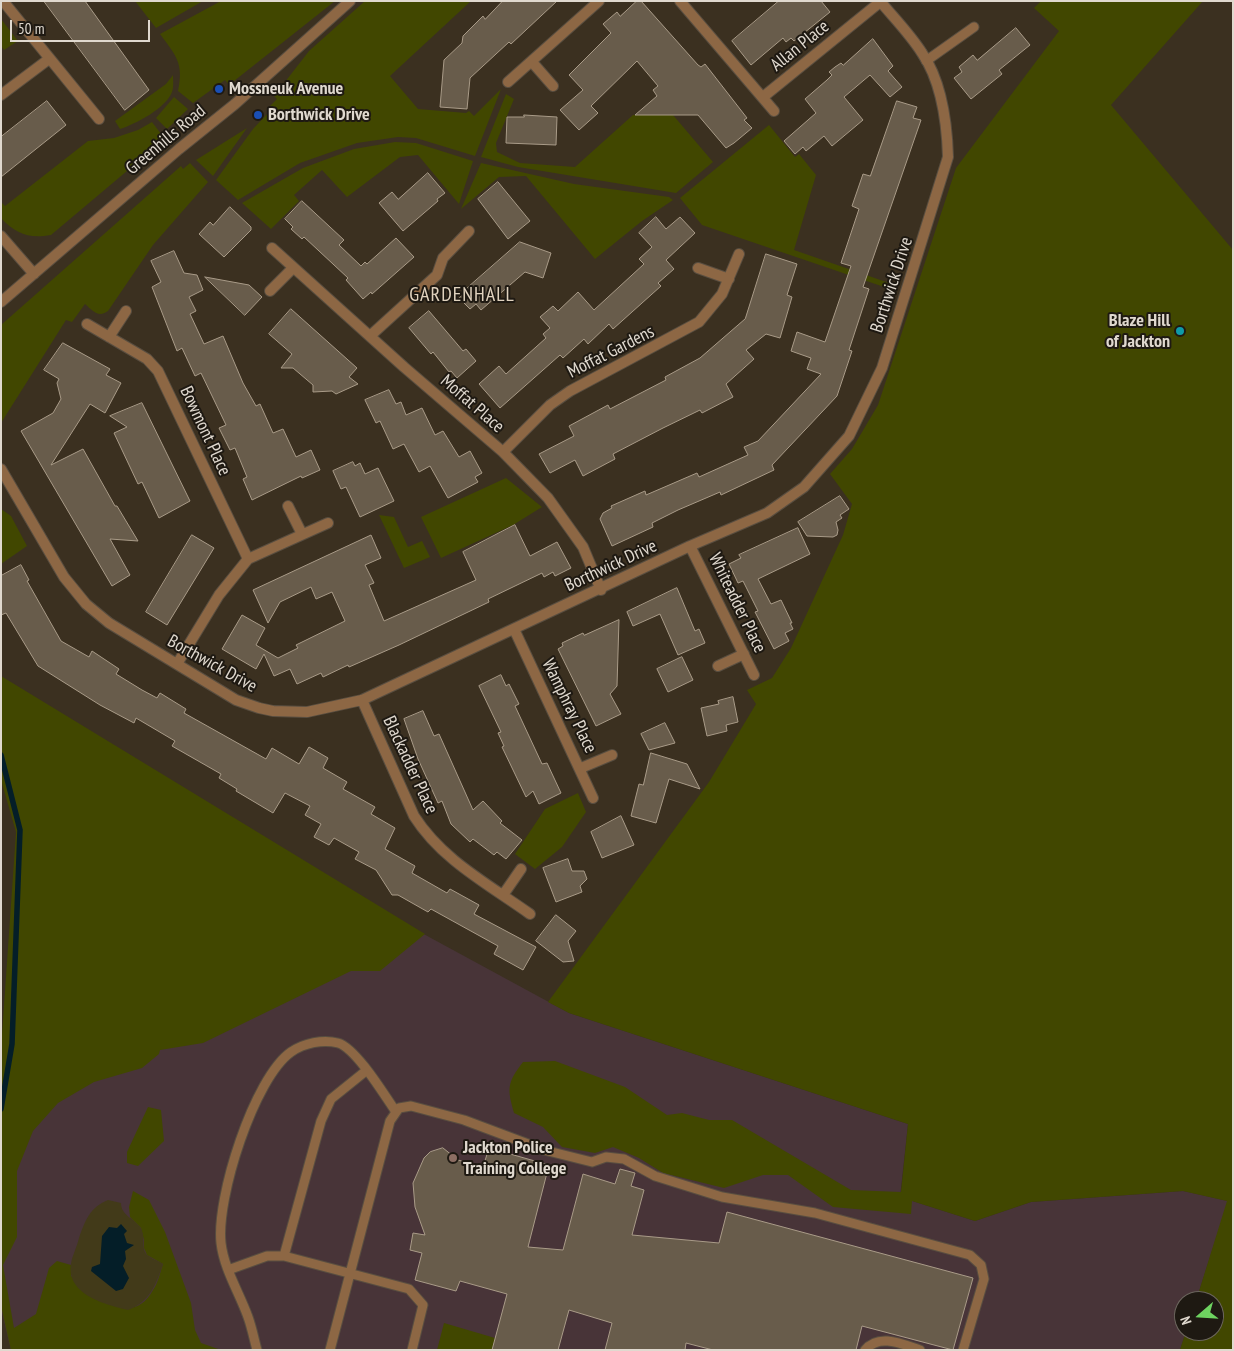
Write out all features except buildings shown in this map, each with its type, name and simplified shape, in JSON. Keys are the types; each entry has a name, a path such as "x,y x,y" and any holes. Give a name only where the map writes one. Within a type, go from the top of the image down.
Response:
{"street":[{"path":"3,1 99,119"},
{"name":"Greenhills Road","path":"1,302 179,149 235,104 350,1"},
{"path":"508,82 599,1"},
{"path":"680,1 774,111"},
{"name":"Allan Place","path":"763,97 880,1"},
{"name":"Borthwick Drive","path":"2,474 64,577 86,604 110,623 236,700 274,711 307,712 362,700 601,590 690,546 767,513 804,487 849,436 882,368 948,157 947,127 936,83 923,53 880,1"},
{"path":"1,95 49,59"},
{"path":"532,62 553,86"},
{"path":"370,336 437,275 443,258 469,231"},
{"path":"1,236 34,274"},
{"name":"Moffat Place","path":"272,248 503,452 548,498 566,519 583,547 601,590"},
{"name":"Moffat Gardens","path":"503,452 550,405 570,390 699,322 713,308 729,279 739,254"},
{"path":"270,291 293,268"},
{"path":"698,268 729,279"},
{"path":"109,337 126,311"},
{"name":"Bowmont Place","path":"87,324 147,359 158,371 248,559"},
{"path":"288,506 302,534"},
{"path":"177,664 219,595 248,559 328,523"},
{"name":"Whiteadder Place","path":"690,546 754,675"},
{"name":"Wamphray Place","path":"514,629 593,798"},
{"path":"718,666 744,654"},
{"name":"Blackadder Place","path":"362,700 410,808 425,833 439,849 459,865 530,914"},
{"path":"580,768 612,755"},
{"path":"503,895 521,870"}],"lane":[{"path":"926,61 974,27"},
{"path":"257,1350 248,1317 228,1270 221,1242 224,1197 240,1143 257,1097 276,1068 291,1052 311,1042 340,1043 367,1070 396,1112"},
{"path":"284,1256 320,1121 331,1099 367,1070"},
{"path":"330,1350 390,1121 399,1108 411,1106 464,1120 544,1150 592,1162 606,1157 624,1159 655,1176 722,1196 815,1213 970,1255 981,1265 984,1279 963,1350"},
{"path":"228,1270 266,1256 284,1256 409,1289 423,1305 412,1350"},
{"path":"865,1350 870,1343 888,1340 920,1350"}],"shaded area":[{"name":"Jackton Police Training College","path":"407,925 569,1013 908,1124 900,1197 975,1221 1031,1202 1183,1191 1228,1201 1199,1291 1174,1291 1174,1341 1183,1341 1180,1350 11,1350 1,1308 1,1061"}],"green space":[{"path":"135,1 203,1 156,28"},
{"path":"221,1 335,1 229,85 225,80 193,103 178,91 180,81 179,66 174,54 160,34"},
{"path":"365,1 471,1 390,76 418,109 466,113 469,111 474,116 501,89 475,156 416,138 398,137 357,143 300,163 238,200 216,180 253,129 269,112 267,109 277,99 274,96 309,51"},
{"path":"1041,1 1203,1 1111,105 1233,250 1233,1350 1180,1350 1183,1341 1224,1341 1224,1291 1199,1291 1227,1201 1183,1191 1031,1202 975,1221 912,1201 911,1214 833,1207 788,1175 763,1175 724,1188 663,1173 639,1158 613,1147 595,1153 562,1147 543,1127 514,1113 510,1097 511,1081 523,1062 555,1061 625,1087 667,1115 682,1113 709,1120 732,1120 851,1190 901,1192 908,1124 569,1013 548,1002 709,782 756,704 747,690 772,678 791,648 843,535 852,504 830,474 852,449 878,405 956,168 1059,31 1034,8"},
{"path":"1,19 18,41 4,50 1,46"},
{"path":"173,75 172,92 164,104 142,119 120,129 115,121 166,84"},
{"path":"506,94 514,99 496,143 497,152 520,163 575,167 633,115 673,115 713,162 676,193 518,167 481,157"},
{"path":"174,97 188,109 167,129 156,118"},
{"path":"152,122 165,139 51,235 29,236 23,234 12,228 1,218 1,202 5,206 88,141 114,138 138,130"},
{"path":"769,125 795,157 799,154 816,175 794,250 892,284 890,289 702,225 680,198"},
{"path":"247,128 213,176 196,160"},
{"path":"395,142 416,143 473,161 459,204 418,155 400,157 347,197 322,170 294,195 299,201 271,229 242,203 303,168 354,149"},
{"path":"190,163 208,182 153,245 108,311 98,314 85,304 72,322 66,320 1,423 1,325 181,166 183,169"},
{"path":"481,163 574,184 669,197 673,200 642,221 595,259 526,176 499,177 461,209"},
{"path":"506,478 542,507 513,525 441,558 421,517"},
{"path":"1,509 11,516 27,546 1,564"},
{"path":"379,515 394,517 408,547 422,541 430,557 404,568"},
{"path":"1,676 425,934 380,971 351,971 203,1043 160,1050 159,1054 142,1068 94,1082 58,1103 33,1131 17,1171 17,1237 3,1265 14,1328 36,1314 49,1268 57,1261 71,1265 71,1276 113,1304 124,1308 134,1307 144,1302 156,1284 163,1264 147,1255 141,1228 130,1217 129,1207 133,1191 149,1200 165,1232 191,1303 195,1330 201,1343 221,1350 11,1350 1,1306 1,1049 16,832 1,780"},
{"path":"578,793 586,812 562,847 535,869 515,854 545,809"},
{"path":"148,1107 161,1110 164,1141 138,1166 127,1163 127,1152"},
{"path":"444,1323 495,1338 492,1350 437,1350"}],"sand":[{"path":"108,1200 121,1203 123,1211 142,1230 146,1254 163,1264 151,1292 136,1307 128,1310 90,1297 81,1291 71,1275 72,1258 86,1220 97,1206"}],"water":[{"path":"121,1224 127,1231 124,1234 127,1243 134,1245 125,1251 126,1259 123,1266 129,1278 123,1289 116,1291 91,1271 92,1267 100,1264 102,1236 109,1227 117,1228"}],"waterway":[{"path":"1,755 20,830 12,1044 1,1109"}],"place":[{"name":"Mossneuk Avenue","path":"219,89"},
{"name":"Borthwick Drive","path":"258,115"},
{"name":"Blaze Hill of Jackton","path":"1180,331"},
{"name":"Jackton Police Training College","path":"453,1158"}],"district":[{"name":"GARDENHALL","path":"462,295"}]}
